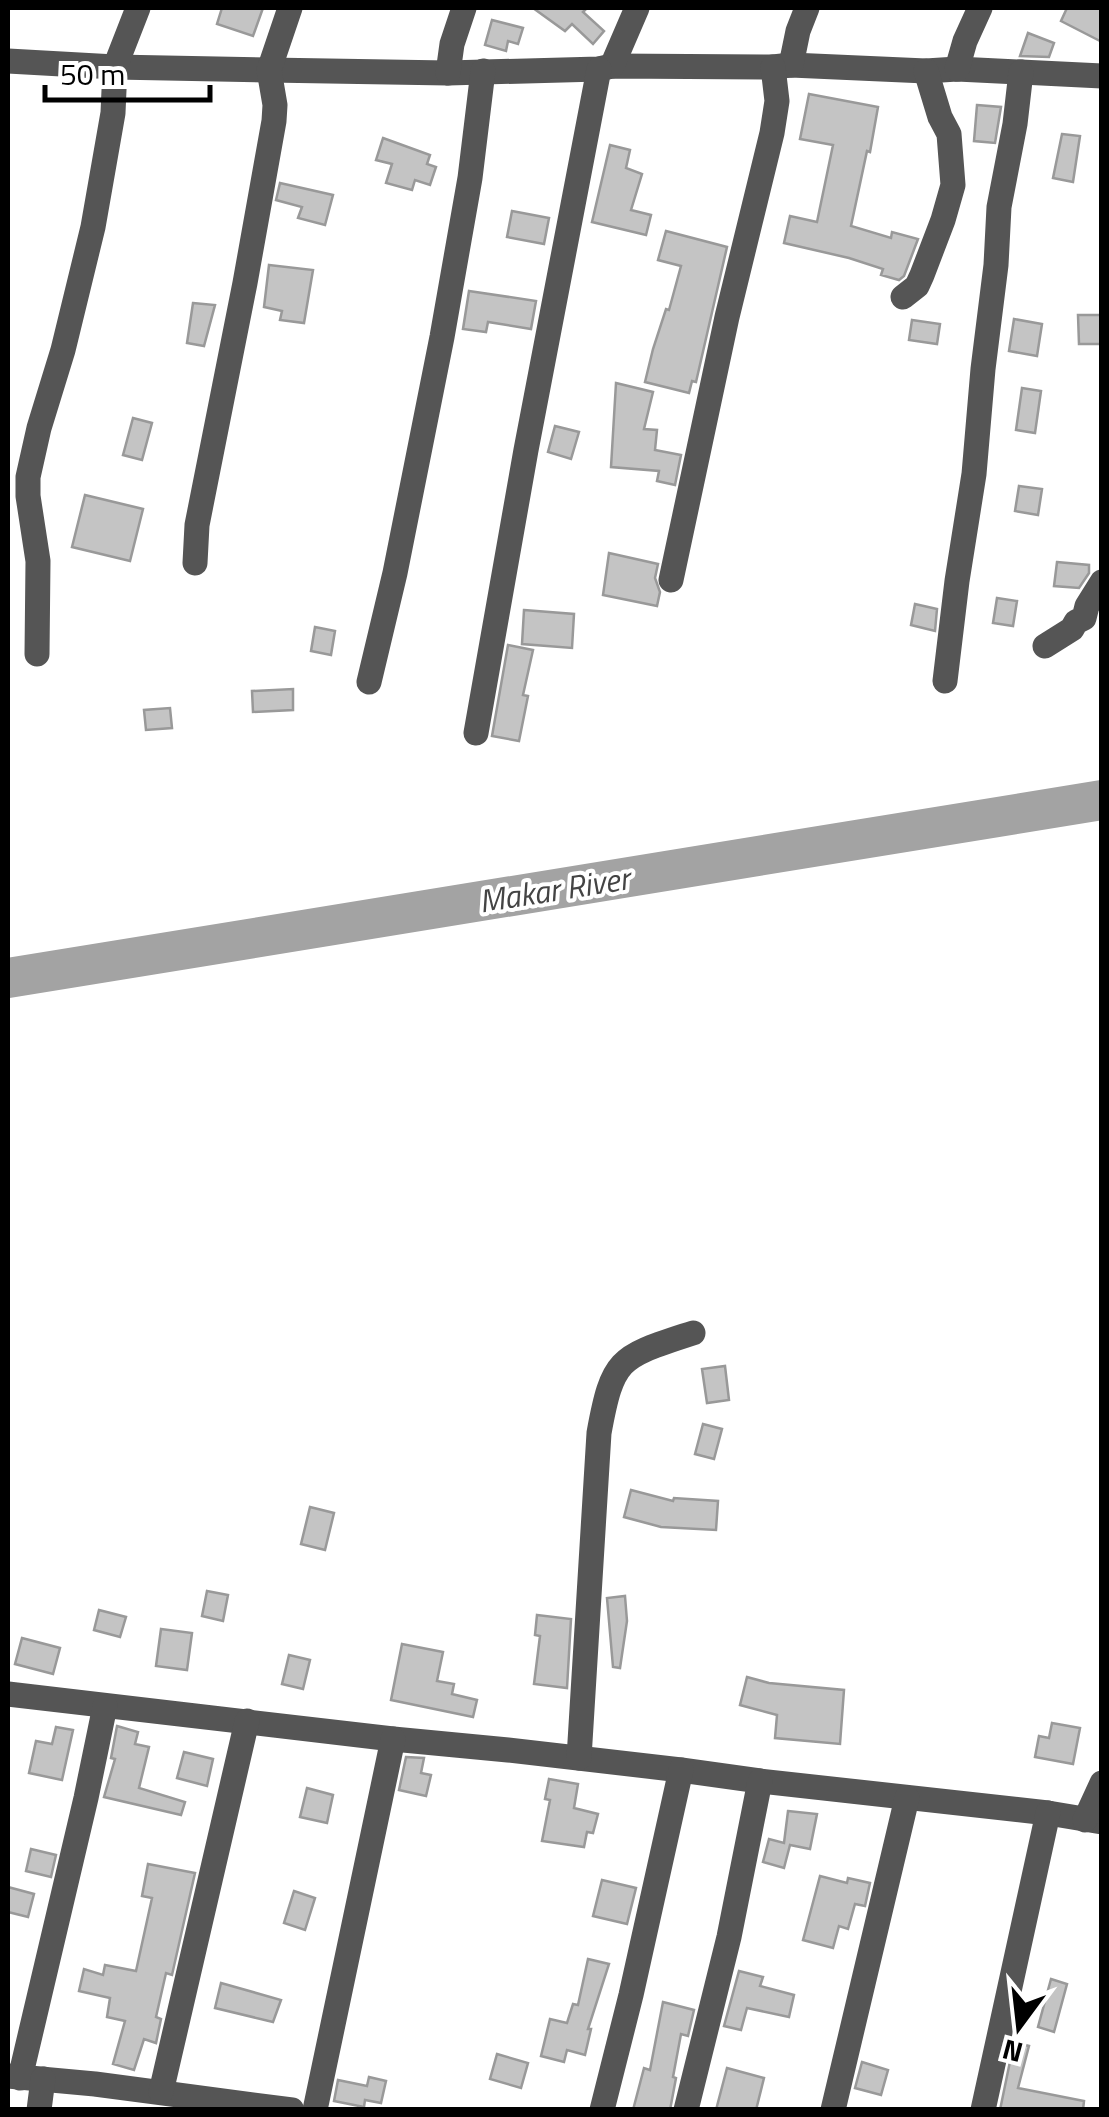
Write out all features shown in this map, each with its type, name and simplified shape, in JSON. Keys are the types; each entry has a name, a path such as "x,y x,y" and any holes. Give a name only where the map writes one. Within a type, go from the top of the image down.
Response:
{"street":[{"path":"37,654 38,561 28,477 93,226 113,113 115,67 138,8"},
{"path":"196,562 197,525 274,121 269,70 290,8"},
{"path":"448,73 452,44 464,8"},
{"path":"476,733 526,450 605,68 637,8"},
{"path":"670,580 772,133 782,66 807,8"},
{"path":"957,69 980,8"},
{"path":"8,61 115,67 448,73 782,66 1102,76"},
{"path":"369,682 442,338 470,178 483,71"},
{"path":"904,297 922,275 952,185 949,134 926,71"},
{"path":"945,681 974,474 999,207 1022,72"},
{"path":"1045,646 1084,618 1086,606 1102,582"},
{"path":"578,1758 599,1433 607,1389 618,1367 637,1352 693,1333"},
{"path":"8,1694 1048,1812 1093,1821 1102,1783"},
{"path":"39,2110 24,2078 105,1706"},
{"path":"161,2092 247,1722"},
{"path":"315,2110 392,1739"},
{"path":"602,2110 681,1770"},
{"path":"686,2110 729,1937 760,1782"},
{"path":"833,2110 907,1798"},
{"path":"983,2110 1048,1812"},
{"path":"24,2078 292,2110"}],"building":[{"path":"222,8 263,8 253,36 217,24"},
{"path":"533,8 587,8 583,12 604,31 593,44 572,24 565,31"},
{"path":"1067,8 1102,8 1102,42 1061,21"},
{"path":"492,20 523,28 518,44 508,41 506,51 485,45"},
{"path":"1028,33 1054,43 1049,57 1020,56"},
{"path":"809,94 878,107 851,226 891,238 892,232 918,239 899,280 881,275 883,269 849,258 784,243 790,216 817,222 833,145 800,139"},
{"path":"977,105 1001,107 995,143 974,141"},
{"path":"1062,134 1080,136 1073,182 1053,178"},
{"path":"383,138 430,155 427,164 436,167 430,185 415,180 412,190 386,183 392,164 376,160"},
{"path":"610,145 630,150 626,168 642,174 631,210 651,215 646,235 592,222"},
{"path":"280,183 333,195 325,225 298,218 302,207 276,200"},
{"path":"512,211 549,218 544,244 507,237"},
{"path":"666,231 727,247 696,382 692,381 689,393 645,382 681,266 658,260"},
{"path":"269,265 313,270 304,323 280,320 282,311 264,307"},
{"path":"469,291 536,301 531,329 488,322 486,332 463,329"},
{"path":"193,303 215,305 204,346 187,343"},
{"path":"1078,315 1102,315 1102,344 1079,344"},
{"path":"1014,319 1042,324 1037,356 1009,351"},
{"path":"912,320 940,324 937,344 909,340"},
{"path":"616,383 653,392 644,429 657,430 655,450 681,455 675,485 657,481 659,471 611,467"},
{"path":"1022,388 1041,391 1035,433 1016,430"},
{"path":"133,418 152,423 142,460 123,455"},
{"path":"555,426 579,432 571,459 548,452"},
{"path":"1019,486 1042,489 1038,515 1015,511"},
{"path":"85,495 143,509 130,561 72,547"},
{"path":"609,553 658,564 657,606 603,595"},
{"path":"1057,562 1089,565 1089,573 1079,588 1054,586"},
{"path":"997,598 1017,601 1013,626 993,623"},
{"path":"915,604 937,609 935,631 911,625"},
{"path":"524,610 574,614 572,648 522,644"},
{"path":"315,627 335,631 331,655 311,651"},
{"path":"508,645 533,650 523,695 528,696 519,741 492,736"},
{"path":"293,689 293,710 253,712 252,691"},
{"path":"170,708 172,728 146,730 144,710"},
{"path":"725,1366 729,1400 707,1403 702,1369"},
{"path":"703,1424 722,1429 714,1459 695,1454"},
{"path":"631,1490 673,1501 718,1501 716,1530 661,1527 624,1517"},
{"path":"310,1507 334,1513 325,1550 301,1544"},
{"path":"207,1591 228,1595 223,1621 202,1616"},
{"path":"625,1596 627,1621 620,1668 613,1667 607,1598"},
{"path":"99,1610 126,1617 120,1637 94,1630"},
{"path":"537,1615 571,1619 567,1688 534,1684 540,1636 535,1635"},
{"path":"161,1629 192,1633 187,1670 156,1666"},
{"path":"22,1638 60,1648 53,1674 15,1664"},
{"path":"402,1644 443,1652 437,1681 454,1684 452,1694 477,1700 473,1717 391,1700"},
{"path":"289,1655 310,1660 303,1689 282,1684"},
{"path":"747,1677 769,1683 844,1690 840,1744 775,1738 777,1715 740,1705"},
{"path":"1052,1723 1080,1728 1073,1764 1035,1757 1039,1736 1049,1738"},
{"path":"117,1726 138,1732 135,1744 149,1747 139,1788 185,1802 181,1815 104,1797 115,1759 111,1758"},
{"path":"56,1727 73,1730 62,1780 29,1773 36,1741 52,1744"},
{"path":"184,1752 213,1759 207,1786 177,1778"},
{"path":"406,1757 424,1758 421,1773 431,1775 426,1796 399,1790"},
{"path":"549,1779 578,1784 574,1808 598,1814 593,1833 587,1832 584,1847 542,1841 550,1800 545,1799"},
{"path":"307,1788 333,1795 327,1823 300,1817"},
{"path":"788,1811 817,1814 810,1849 790,1845 784,1868 763,1862 769,1839 784,1843"},
{"path":"31,1849 56,1855 51,1877 26,1871"},
{"path":"148,1864 195,1873 172,1975 166,1973 156,2017 161,2019 156,2043 144,2039 134,2070 113,2064 125,2021 107,2017 110,1998 79,1991 84,1969 103,1975 105,1965 136,1971 152,1898 142,1896"},
{"path":"820,1876 847,1883 848,1878 870,1883 865,1906 855,1904 848,1929 839,1926 833,1948 803,1940"},
{"path":"602,1880 636,1888 627,1924 593,1916"},
{"path":"8,1887 34,1894 28,1917 8,1912"},
{"path":"294,1891 315,1898 305,1930 284,1923"},
{"path":"588,1959 609,1964 588,2029 585,2055 567,2050 564,2062 541,2056 550,2019 567,2023 573,2004 578,2005"},
{"path":"739,1971 763,1977 760,1986 794,1995 789,2017 747,2008 741,2030 724,2026"},
{"path":"1051,1979 1067,1984 1054,2032 1038,2027"},
{"path":"221,1983 281,2000 273,2022 215,2008"},
{"path":"663,2002 694,2010 688,2036 681,2034 670,2110 633,2110 644,2068 650,2070"},
{"path":"1014,2042 1029,2046 1018,2088 1084,2101 1083,2110 1000,2110"},
{"path":"497,2054 528,2063 521,2088 490,2079"},
{"path":"862,2062 888,2070 881,2095 855,2088"},
{"path":"727,2068 764,2078 756,2110 716,2110"},
{"path":"369,2077 386,2081 381,2103 365,2100 364,2107 334,2101 338,2080 367,2086"}],"waterway":[{"name":"Makar River","path":"8,978 1102,800"}]}
